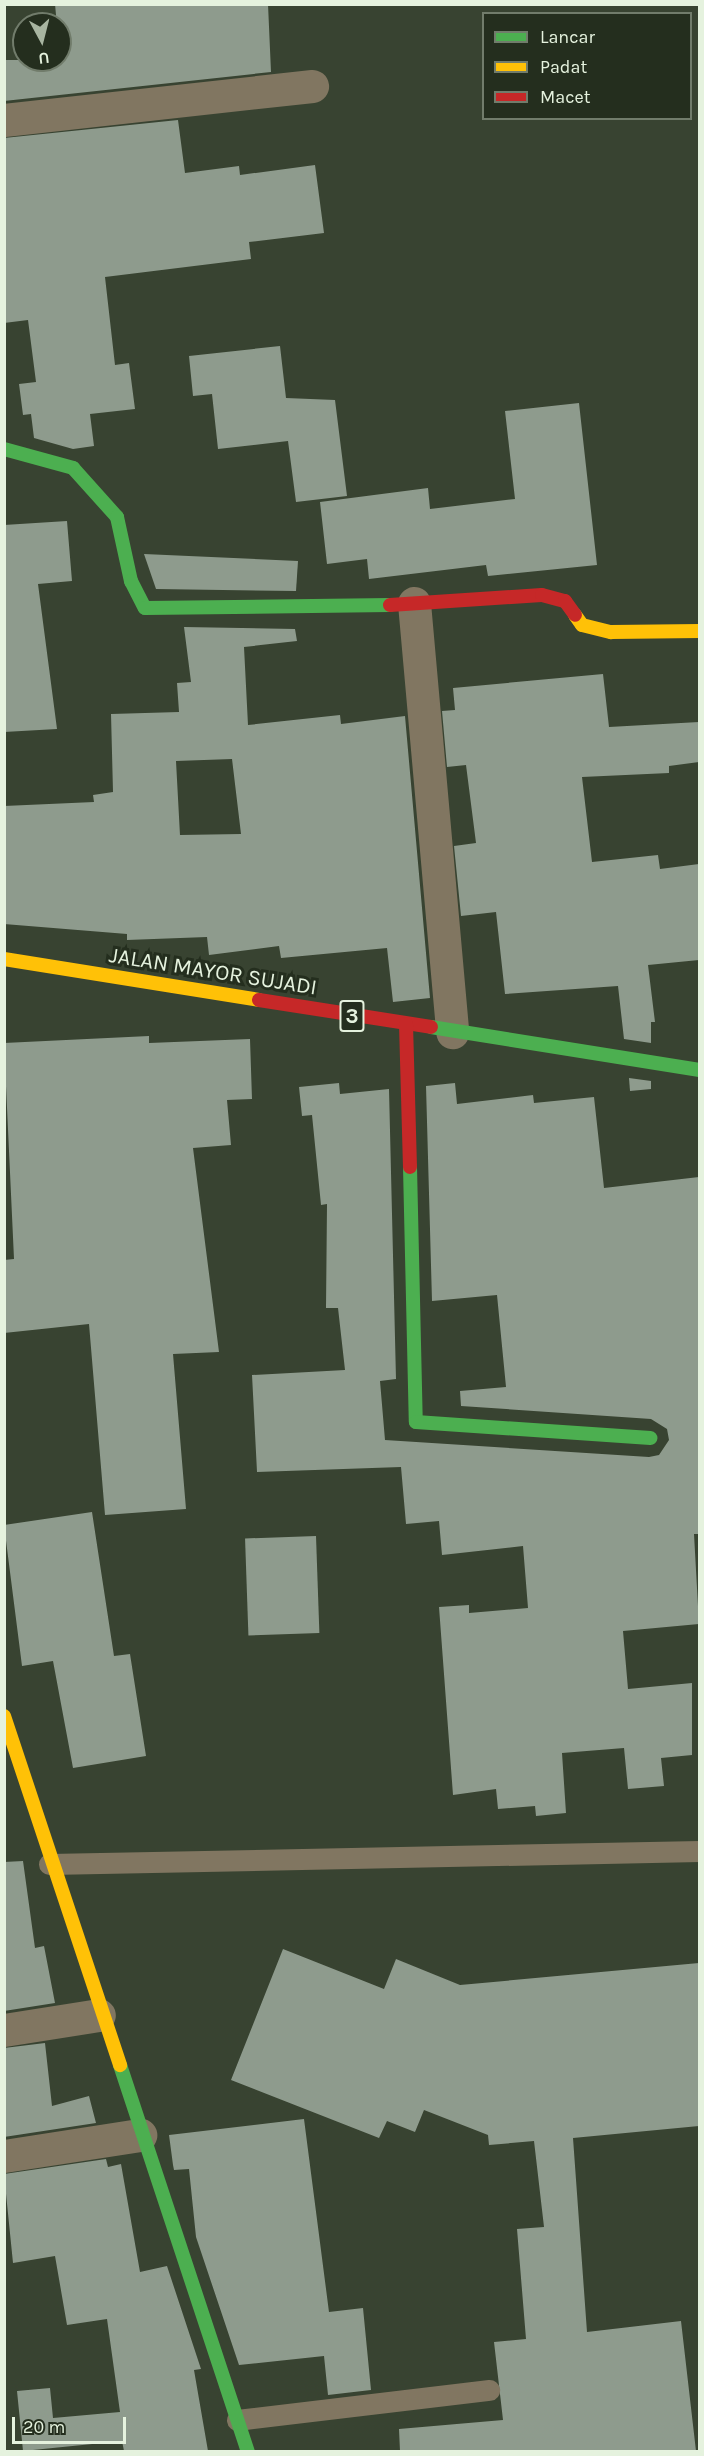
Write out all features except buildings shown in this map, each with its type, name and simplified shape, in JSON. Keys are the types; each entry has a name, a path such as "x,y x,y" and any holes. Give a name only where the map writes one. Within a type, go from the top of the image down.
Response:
{"main road":[{"path":"4,449 74,468 110,509 145,608 308,610 542,595 565,601 582,625 610,632 699,631"},
{"name":"JALAN MAYOR SUJADI","path":"4,959 699,1070"},
{"path":"406,1024 416,1422 650,1438"},
{"path":"4,1716 49,1864 99,2015 248,2451"}],"street":[{"path":"4,120 312,86"},
{"path":"414,603 452,1032"},
{"path":"4,2030 99,2015"},
{"path":"4,2156 140,2135"}],"lane":[{"path":"49,1864 699,1851"},
{"path":"237,2420 489,2390"}],"traffic: fast":[{"path":"4,449 73,468 117,517 131,581 145,608 390,605"},
{"path":"431,1027 700,1070"},
{"path":"410,1167 416,1422 650,1438"},
{"path":"120,2065 248,2452"}],"traffic: slow":[{"path":"575,615 582,625 611,632 700,631"},
{"path":"4,959 259,1000"},
{"path":"4,1716 120,2065"}],"traffic: jam":[{"path":"390,605 542,595 565,601 575,615"},
{"path":"259,1000 431,1027"},
{"path":"406,1024 410,1167"}]}
